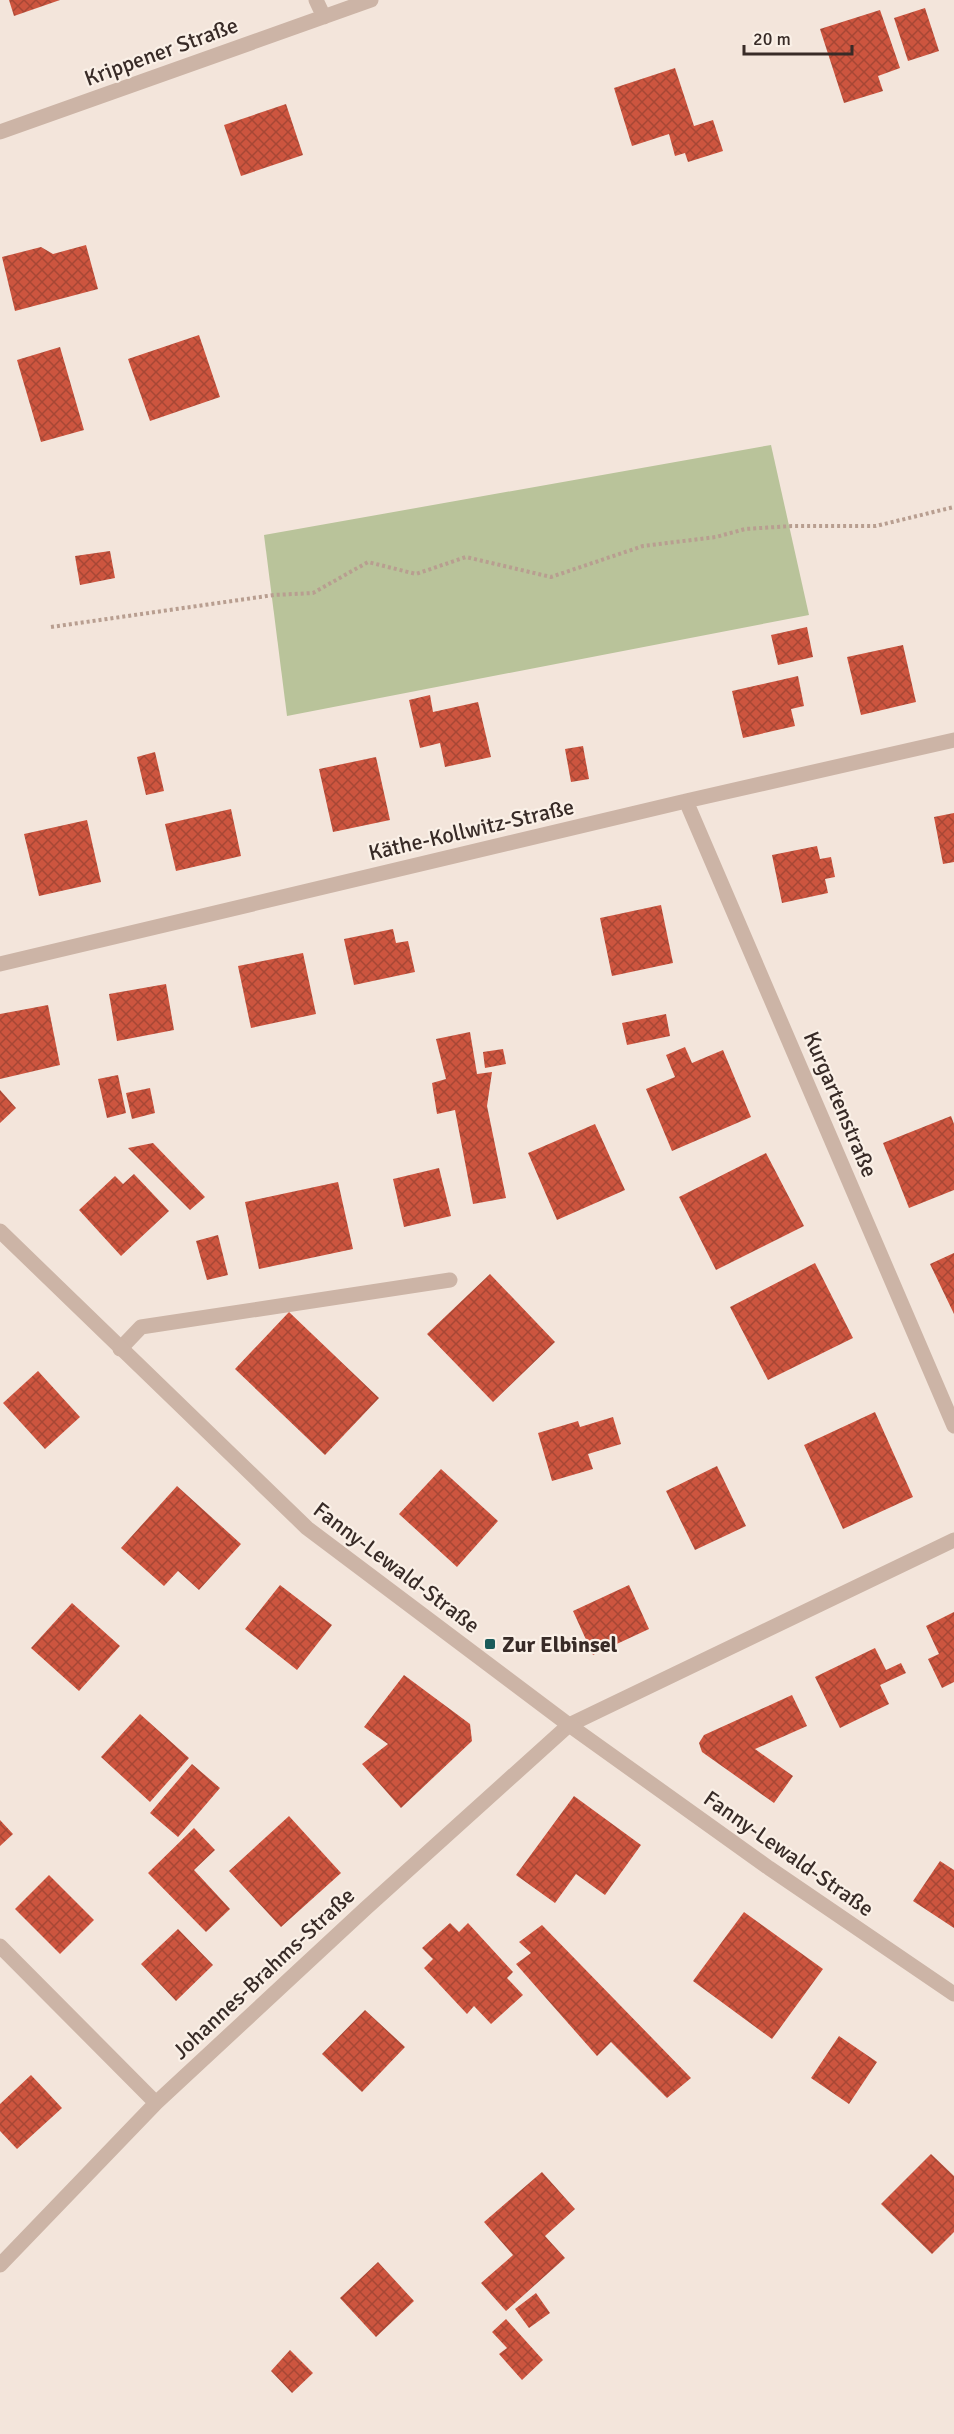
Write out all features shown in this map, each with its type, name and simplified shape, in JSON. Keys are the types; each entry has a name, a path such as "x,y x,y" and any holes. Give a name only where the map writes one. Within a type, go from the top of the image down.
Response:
{"street":[{"path":"316,0 324,17"},
{"name":"Krippener Straße","path":"0,132 371,0"},
{"name":"Käthe-Kollwitz-Straße","path":"0,964 686,801 954,740"},
{"name":"Kurgartenstraße","path":"686,801 954,1426"},
{"name":"Fanny-Lewald-Straße","path":"0,1231 307,1528 569,1725 769,1868 954,1994"},
{"path":"120,1349 141,1328 450,1280"},
{"path":"569,1725 954,1540"},
{"name":"Johannes-Brahms-Straße","path":"0,2265 156,2103 365,1908 569,1725"},
{"path":"0,1946 156,2103"}],"path":[{"path":"51,627 274,595 313,593 368,562 416,574 466,557 551,577 643,546 716,537 745,529 792,526 876,526 954,507"}],"green space":[{"path":"771,445 809,615 287,716 264,535"}],"building":[{"path":"9,0 60,0 14,16"},
{"path":"925,8 939,51 908,61 894,18"},
{"path":"880,10 900,68 878,76 883,91 844,103 820,29"},
{"path":"675,68 694,126 713,120 723,151 688,162 685,153 675,156 669,134 632,146 614,88"},
{"path":"286,104 303,155 241,176 224,125"},
{"path":"86,245 98,289 15,311 2,257 41,247 53,254"},
{"path":"199,335 220,397 150,421 128,359"},
{"path":"60,347 84,430 41,442 17,360"},
{"path":"110,551 115,578 80,585 75,556"},
{"path":"807,627 813,657 778,665 771,635"},
{"path":"903,645 916,702 861,715 847,657"},
{"path":"798,676 804,706 791,709 795,726 743,738 732,691"},
{"path":"430,695 433,712 478,702 491,757 445,767 440,743 420,748 409,700"},
{"path":"583,746 589,779 571,782 565,749"},
{"path":"155,752 164,791 146,795 137,757"},
{"path":"376,757 390,820 333,832 319,769"},
{"path":"231,809 241,856 176,871 165,824"},
{"path":"954,813 954,862 943,864 934,817"},
{"path":"87,820 101,882 39,896 24,834"},
{"path":"817,846 820,859 831,857 835,877 825,879 828,893 782,903 772,855"},
{"path":"661,905 673,963 612,976 600,918"},
{"path":"393,929 396,943 408,941 415,972 354,985 344,939"},
{"path":"303,953 316,1014 251,1028 238,966"},
{"path":"166,984 174,1030 117,1041 109,994"},
{"path":"48,1005 60,1065 0,1079 0,1014"},
{"path":"666,1014 670,1036 627,1045 622,1023"},
{"path":"470,1032 477,1074 492,1072 487,1106 506,1198 473,1204 455,1110 437,1114 432,1083 446,1079 436,1039"},
{"path":"685,1047 692,1063 723,1050 751,1117 672,1151 646,1089 675,1077 666,1055"},
{"path":"503,1049 506,1064 485,1068 483,1052"},
{"path":"118,1075 126,1113 107,1118 98,1079"},
{"path":"150,1088 155,1113 132,1119 126,1093"},
{"path":"0,1090 16,1108 0,1123"},
{"path":"951,1116 954,1124 954,1190 909,1208 883,1143"},
{"path":"595,1124 625,1190 557,1220 528,1153"},
{"path":"153,1143 205,1197 190,1210 128,1148"},
{"path":"766,1153 804,1226 716,1270 679,1197"},
{"path":"439,1168 451,1216 404,1227 393,1179"},
{"path":"134,1174 169,1211 121,1256 79,1210 115,1176 123,1184"},
{"path":"338,1182 353,1249 259,1269 245,1202"},
{"path":"218,1235 228,1275 207,1280 196,1241"},
{"path":"954,1253 954,1314 930,1264"},
{"path":"815,1263 853,1338 768,1380 730,1307"},
{"path":"490,1274 555,1342 493,1402 427,1334"},
{"path":"289,1312 379,1398 325,1455 235,1369"},
{"path":"38,1371 80,1417 45,1449 3,1403"},
{"path":"875,1412 913,1497 843,1529 804,1445"},
{"path":"613,1417 621,1444 588,1454 593,1469 552,1481 538,1433 578,1421 580,1427"},
{"path":"717,1466 746,1526 695,1550 666,1491"},
{"path":"441,1469 498,1521 457,1567 399,1514"},
{"path":"177,1486 241,1544 199,1590 178,1571 164,1586 121,1548"},
{"path":"280,1585 332,1625 297,1670 245,1629"},
{"path":"629,1585 649,1629 593,1655 573,1611"},
{"path":"72,1603 120,1646 79,1691 31,1648"},
{"path":"954,1612 954,1682 942,1688 928,1659 939,1654 926,1626"},
{"path":"875,1648 886,1670 901,1663 906,1673 880,1685 889,1704 840,1728 815,1677"},
{"path":"404,1675 470,1724 472,1741 401,1808 362,1764 388,1744 364,1727"},
{"path":"792,1695 807,1726 755,1749 793,1776 774,1803 702,1752 699,1743 704,1735"},
{"path":"140,1714 189,1758 150,1802 101,1757"},
{"path":"192,1764 220,1788 178,1837 150,1813"},
{"path":"574,1796 641,1845 605,1895 576,1874 555,1903 516,1875"},
{"path":"289,1816 341,1873 281,1927 229,1871"},
{"path":"0,1820 13,1834 0,1846"},
{"path":"194,1828 215,1850 194,1870 230,1909 206,1932 148,1873"},
{"path":"940,1861 954,1870 954,1928 913,1901"},
{"path":"49,1875 94,1920 60,1954 15,1909"},
{"path":"744,1912 823,1969 772,2039 693,1981"},
{"path":"450,1923 459,1932 468,1923 513,1972 507,1978 523,1995 491,2024 474,2006 467,2014 424,1968 433,1959 422,1948"},
{"path":"542,1925 691,2078 667,2098 611,2042 597,2056 516,1964 531,1953 519,1942"},
{"path":"178,1929 213,1965 176,2001 141,1964"},
{"path":"365,2010 405,2047 362,2092 322,2054"},
{"path":"839,2036 877,2062 849,2104 811,2078"},
{"path":"31,2075 62,2108 17,2149 0,2131 0,2104"},
{"path":"931,2154 954,2176 954,2232 932,2254 881,2204"},
{"path":"542,2172 575,2209 545,2236 565,2258 506,2311 481,2283 513,2255 484,2222"},
{"path":"378,2262 414,2301 376,2337 340,2298"},
{"path":"536,2293 550,2313 529,2328 515,2309"},
{"path":"506,2319 543,2360 522,2380 499,2354 507,2348 492,2332"},
{"path":"290,2350 313,2373 292,2393 271,2371"}],"place":[{"name":"Zur Elbinsel","path":"490,1644"}]}
